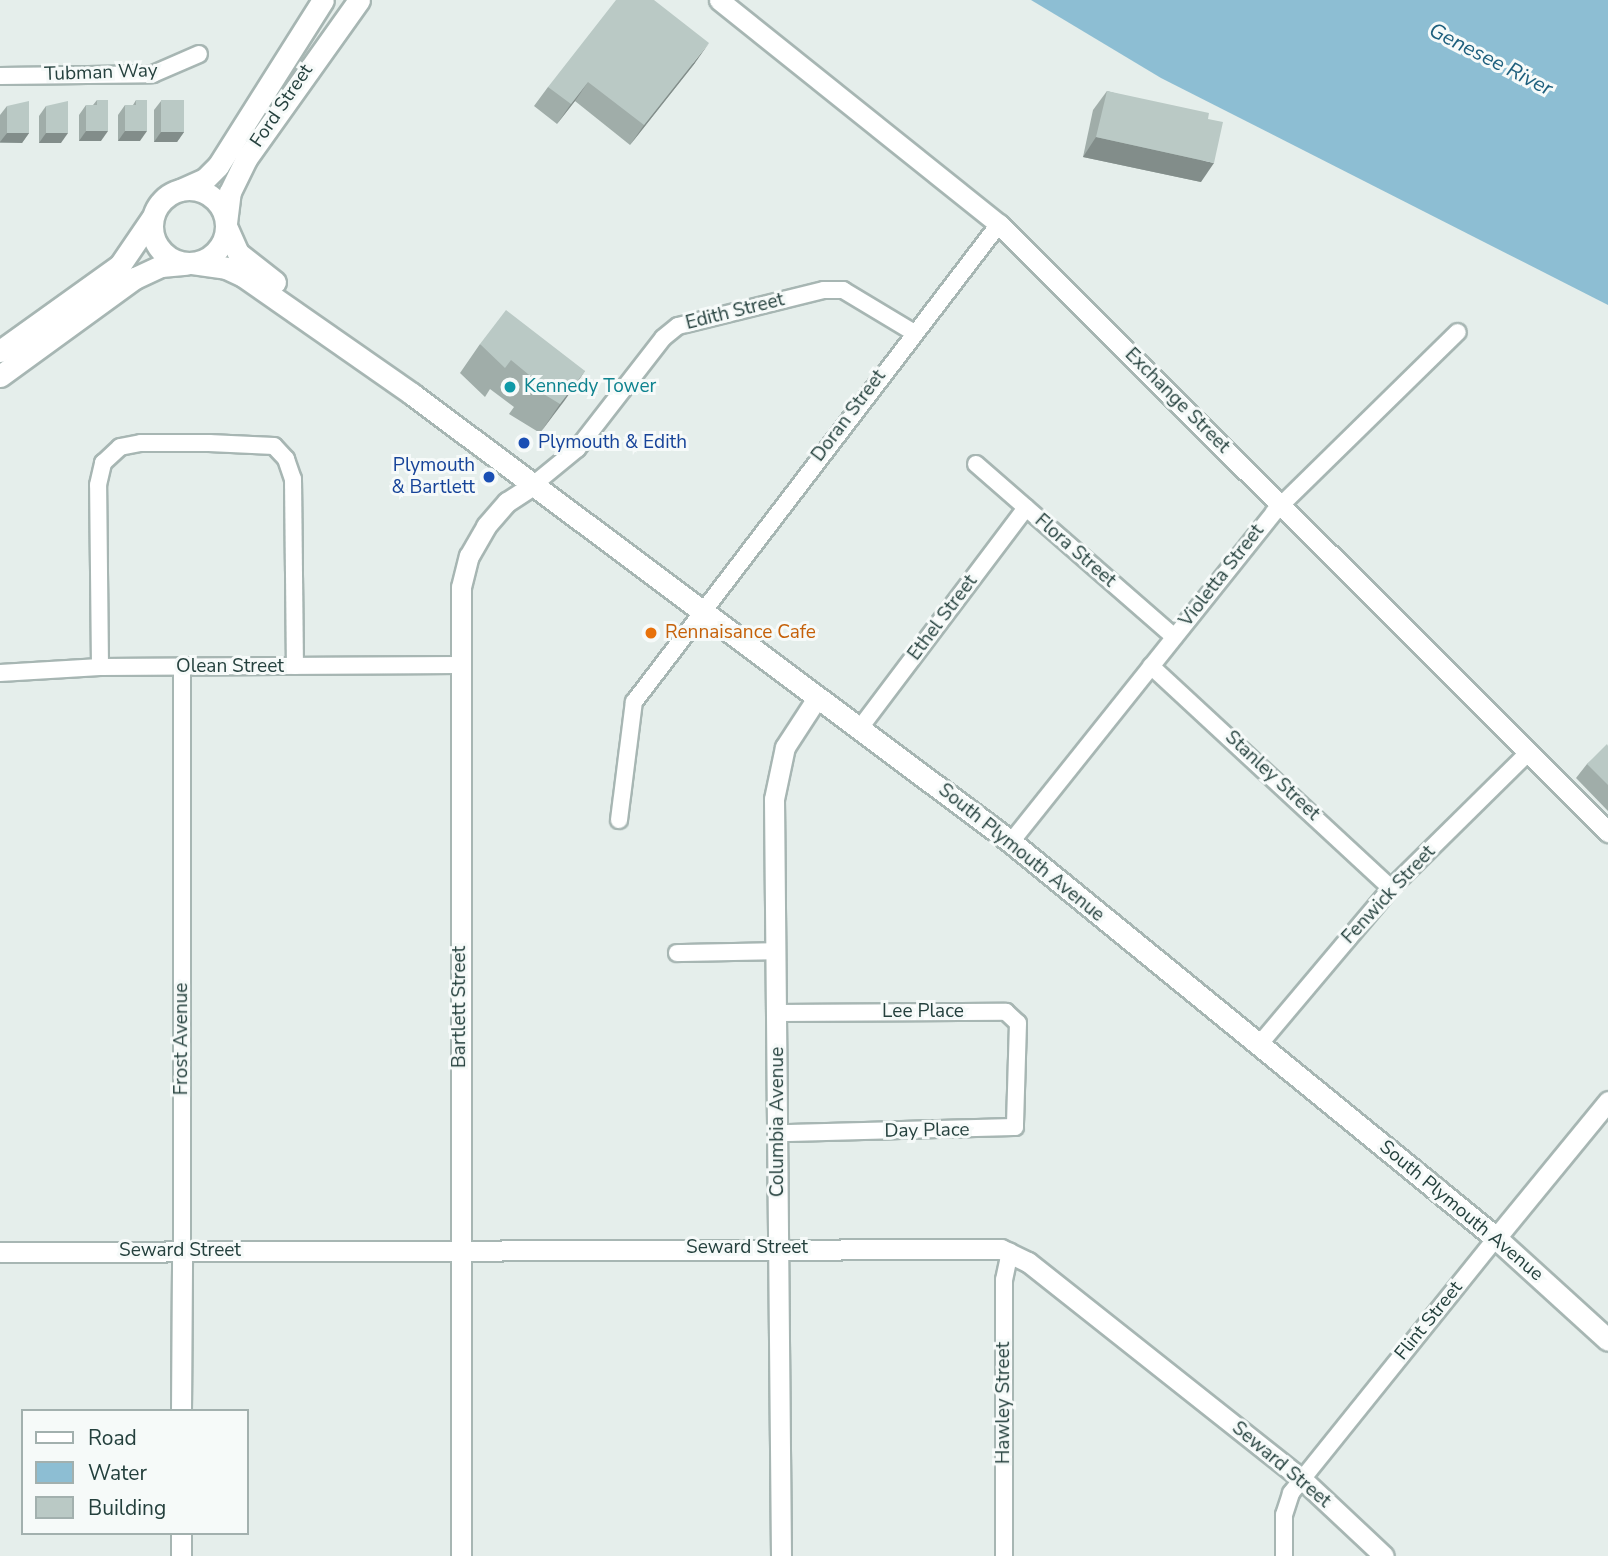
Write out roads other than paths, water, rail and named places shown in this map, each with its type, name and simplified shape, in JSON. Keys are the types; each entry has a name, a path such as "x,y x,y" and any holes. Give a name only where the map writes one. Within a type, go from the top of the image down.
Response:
{"main road":[{"name":"Ford Street","path":"180,190 205,179 218,166 323,0"},
{"name":"Ford Street","path":"226,225 230,192 246,159 359,0"},
{"path":"0,351 64,309 126,260 156,209 180,190 199,190 211,196 226,225 216,252 190,263 161,267 135,278 0,376"},
{"path":"156,209 152,222 156,243 169,258 190,263"},
{"name":"South Plymouth Avenue","path":"226,225 243,258 412,394 1011,842 1496,1238 1608,1340"},
{"name":"South Plymouth Avenue","path":"190,263 234,271 412,394"}],"street":[{"name":"Exchange Street","path":"719,0 999,224 1608,832"},
{"name":"Tubman Way","path":"0,76 153,74 199,54"},
{"name":"Doran Street","path":"619,820 631,708 701,610 999,224"},
{"name":"Edith Street","path":"533,485 577,449 663,338 678,326 824,290 843,290 913,332"},
{"name":"Violetta Street","path":"1011,842 1281,504 1458,332"},
{"path":"100,667 98,485 103,463 120,447 141,443 230,442 274,446 286,458 293,479 296,666"},
{"name":"Flora Street","path":"976,464 1174,637"},
{"name":"Bartlett Street","path":"461,1556 461,587 469,556 497,513 533,485"},
{"name":"Ethel Street","path":"859,728 1026,508"},
{"name":"Olean Street","path":"0,673 100,667 459,665"},
{"name":"Stanley Street","path":"1151,666 1391,888"},
{"name":"Frost Avenue","path":"181,1409 182,667"},
{"name":"Columbia Avenue","path":"781,1556 774,799 785,747 817,698"},
{"name":"Fenwick Street","path":"1258,1046 1391,888 1530,752"},
{"path":"677,953 777,951"},
{"name":"Lee Place","path":"777,1013 1012,1013 1018,1023 1018,1068"},
{"name":"Day Place","path":"778,1133 1007,1130 1018,1122 1018,1068"},
{"name":"Flint Street","path":"1284,1556 1285,1508 1302,1479 1608,1101"},
{"name":"Seward Street","path":"0,1252 984,1247 1010,1252 1302,1479 1384,1556"},
{"name":"Hawley Street","path":"1004,1556 1004,1280 1010,1252"},
{"path":"181,1535 181,1556"}],"water":[{"name":"Genesee River","path":"1031,0 1608,0 1608,305 1161,78"}],"place":[{"name":"Kennedy Tower","path":"510,387"},
{"name":"Plymouth & Edith","path":"524,443"},
{"name":"Plymouth & Bartlett","path":"489,477"},
{"name":"Rennaisance Cafe","path":"651,633"}]}
